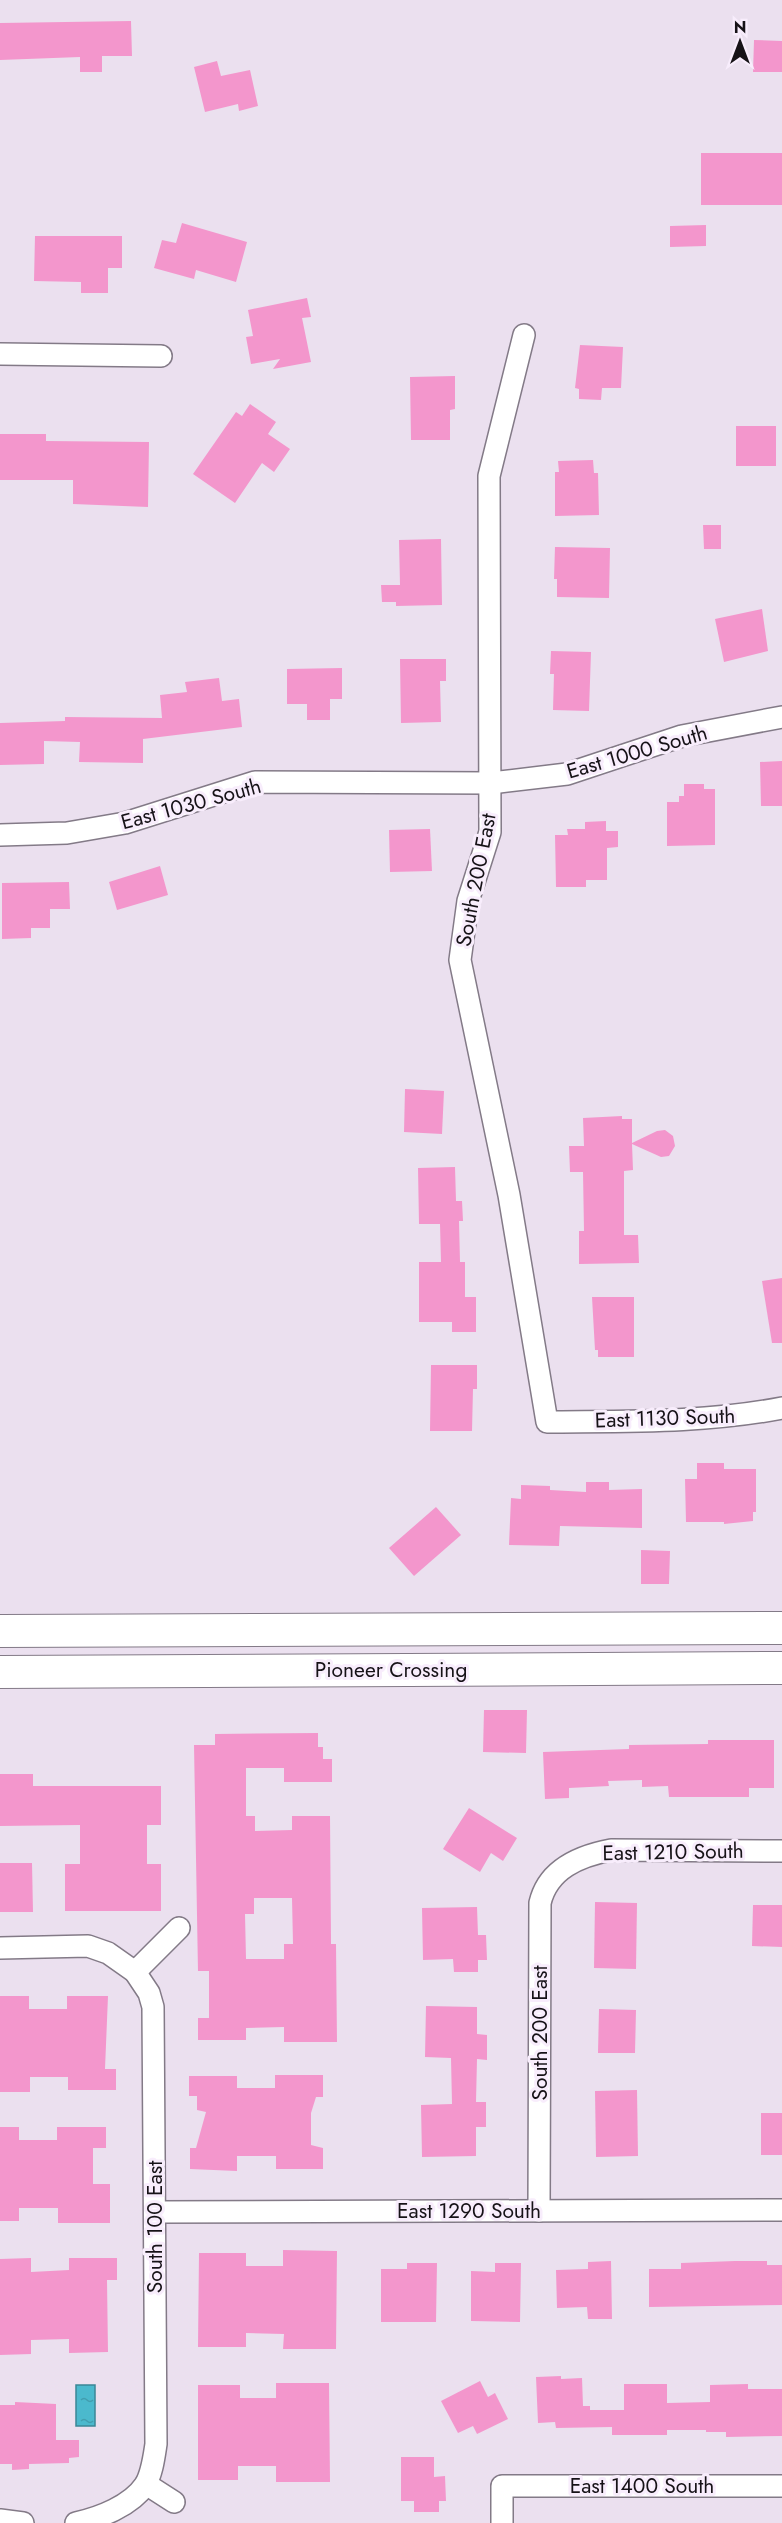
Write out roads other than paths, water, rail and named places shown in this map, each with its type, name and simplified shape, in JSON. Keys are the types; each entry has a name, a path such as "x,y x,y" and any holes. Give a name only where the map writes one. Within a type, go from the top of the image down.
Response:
{"highway":[{"name":"Pioneer Crossing","path":"0,1631 782,1628"},
{"name":"Pioneer Crossing","path":"0,1672 782,1668"}],"street":[{"name":"South 200 East","path":"524,335 489,476 490,832 468,901 460,960 508,1195 547,1422"},
{"path":"0,354 161,357"},
{"name":"East 1000 South","path":"491,783 567,774 682,736 782,717"},
{"name":"East 1030 South","path":"0,835 66,833 125,823 255,782 491,783"},
{"name":"East 1130 South","path":"547,1422 682,1420 750,1414 782,1408"},
{"name":"East 1210 South","path":"566,1866 587,1855 610,1851 782,1851"},
{"name":"South 200 East","path":"539,2211 540,1903 548,1882 566,1866"},
{"path":"0,1948 88,1946 122,1961 135,1972 179,1928"},
{"name":"South 100 East","path":"135,1972 149,1993 153,2007 156,2444 146,2484"},
{"name":"East 1290 South","path":"156,2212 782,2210"},
{"path":"76,2523 101,2516 135,2495 146,2484 174,2502"},
{"name":"East 1400 South","path":"502,2523 502,2486 782,2486"},
{"path":"0,2520 23,2523"}],"water":[{"path":"76,2385 95,2385 95,2426 76,2426"}]}
